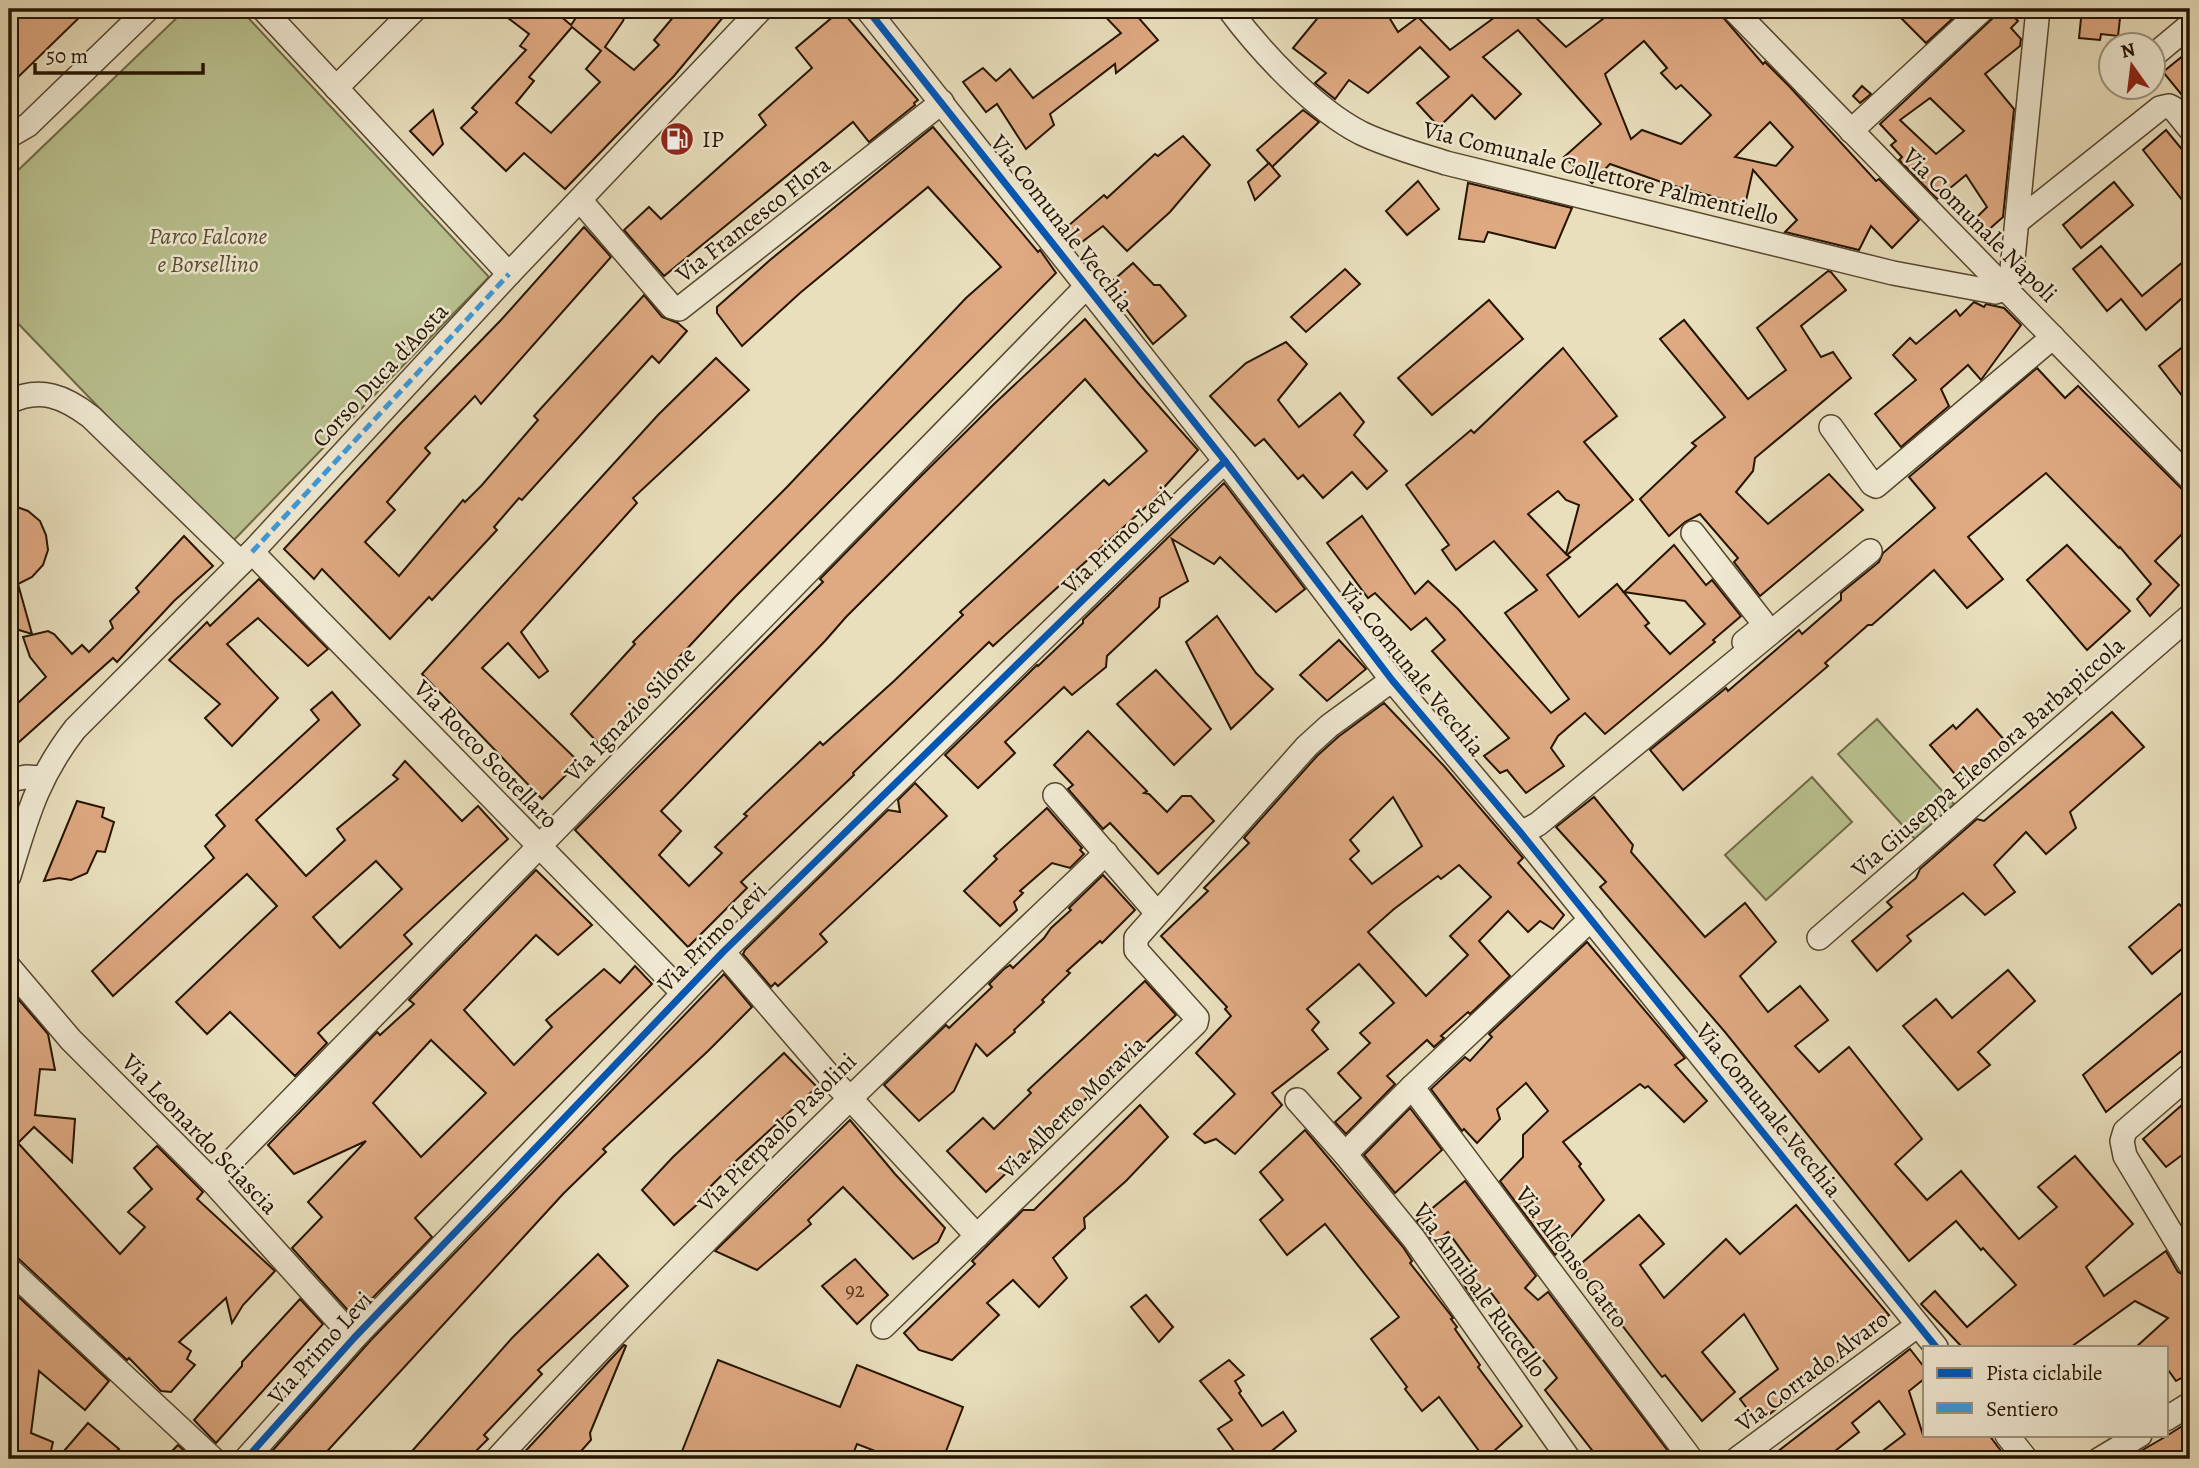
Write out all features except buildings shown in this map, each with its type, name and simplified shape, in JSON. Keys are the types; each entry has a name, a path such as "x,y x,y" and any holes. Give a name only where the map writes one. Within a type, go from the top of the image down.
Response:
{"street":[{"path":"9,136 28,125 148,9"},
{"path":"263,9 509,274"},
{"path":"336,88 415,9"},
{"name":"Corso Duca d'Aosta","path":"9,876 31,804 42,778 75,729 247,557 509,274 761,9"},
{"name":"Via Comunale Vecchia","path":"867,9 1225,461 1392,680 1521,833 1935,1346"},
{"name":"Via Comunale Collettore Palmentiello","path":"1229,9 1279,67 1326,110 1345,124 1378,140 1446,163 1893,274 1995,292 2008,288"},
{"name":"Via Comunale Napoli","path":"1733,9 2053,337 2185,464"},
{"path":"1851,131 1983,9"},
{"path":"2008,288 2018,221 2038,9"},
{"path":"2168,43 2190,25"},
{"name":"Via Francesco Flora","path":"580,200 672,307 679,309 942,102"},
{"path":"2018,221 2160,108 2173,108 2190,129"},
{"name":"Via Ignazio Silone","path":"212,1181 1087,286"},
{"path":"1831,427 1872,484 1876,485 2053,337"},
{"name":"Via Rocco Scotellaro","path":"9,402 39,394 60,397 91,416 247,557 539,845 683,993"},
{"name":"Via Primo Levi","path":"246,1459 354,1338 723,952 1225,461"},
{"path":"1521,833 1533,818 1761,627 1761,620 1693,533"},
{"path":"1521,833 1538,824 1870,551"},
{"name":"Via Giuseppa Eleonora Barbapiccola","path":"1819,937 2190,616"},
{"name":"Via Alberto Moravia","path":"883,1327 1197,1022 1197,1018 1135,946 1137,935 1307,746 1329,726 1392,680"},
{"path":"9,780 42,778"},
{"path":"1055,795 1157,913"},
{"name":"Via Pierpaolo Pasolini","path":"497,1459 657,1289 849,1097 1106,853"},
{"path":"1345,1154 1412,1087 1591,919"},
{"path":"723,952 838,1086 976,1236"},
{"name":"Via Leonardo Sciascia","path":"9,967 71,1040 212,1181 354,1338"},
{"path":"2190,1075 2125,1131 2122,1141 2125,1156 2190,1264"},
{"name":"Via Alfonso Gatto","path":"1412,1087 1691,1459"},
{"name":"Via Annibale Ruccello","path":"1297,1100 1414,1239 1569,1459"},
{"path":"9,1269 213,1459"},
{"name":"Via Corrado Alvaro","path":"1737,1459 1918,1325"},
{"path":"2168,1418 2190,1404"},
{"path":"2008,1436 2026,1459"},
{"path":"2100,1459 2138,1436"}],"green space":[{"name":"Parco Falcone e Borsellino","path":"186,9 240,9 489,277 230,544 9,314 9,179"},
{"path":"1877,719 1954,804 1915,839 1838,754"},
{"path":"1812,777 1852,822 1766,900 1725,855"}],"marked path":[{"path":"252,552 509,274"}],"cycle path":[{"path":"867,9 1225,461 1392,680 1521,833 1935,1346"},
{"path":"246,1459 354,1338 723,952 1225,461"}],"place":[{"name":"IP","path":"677,139"}]}
